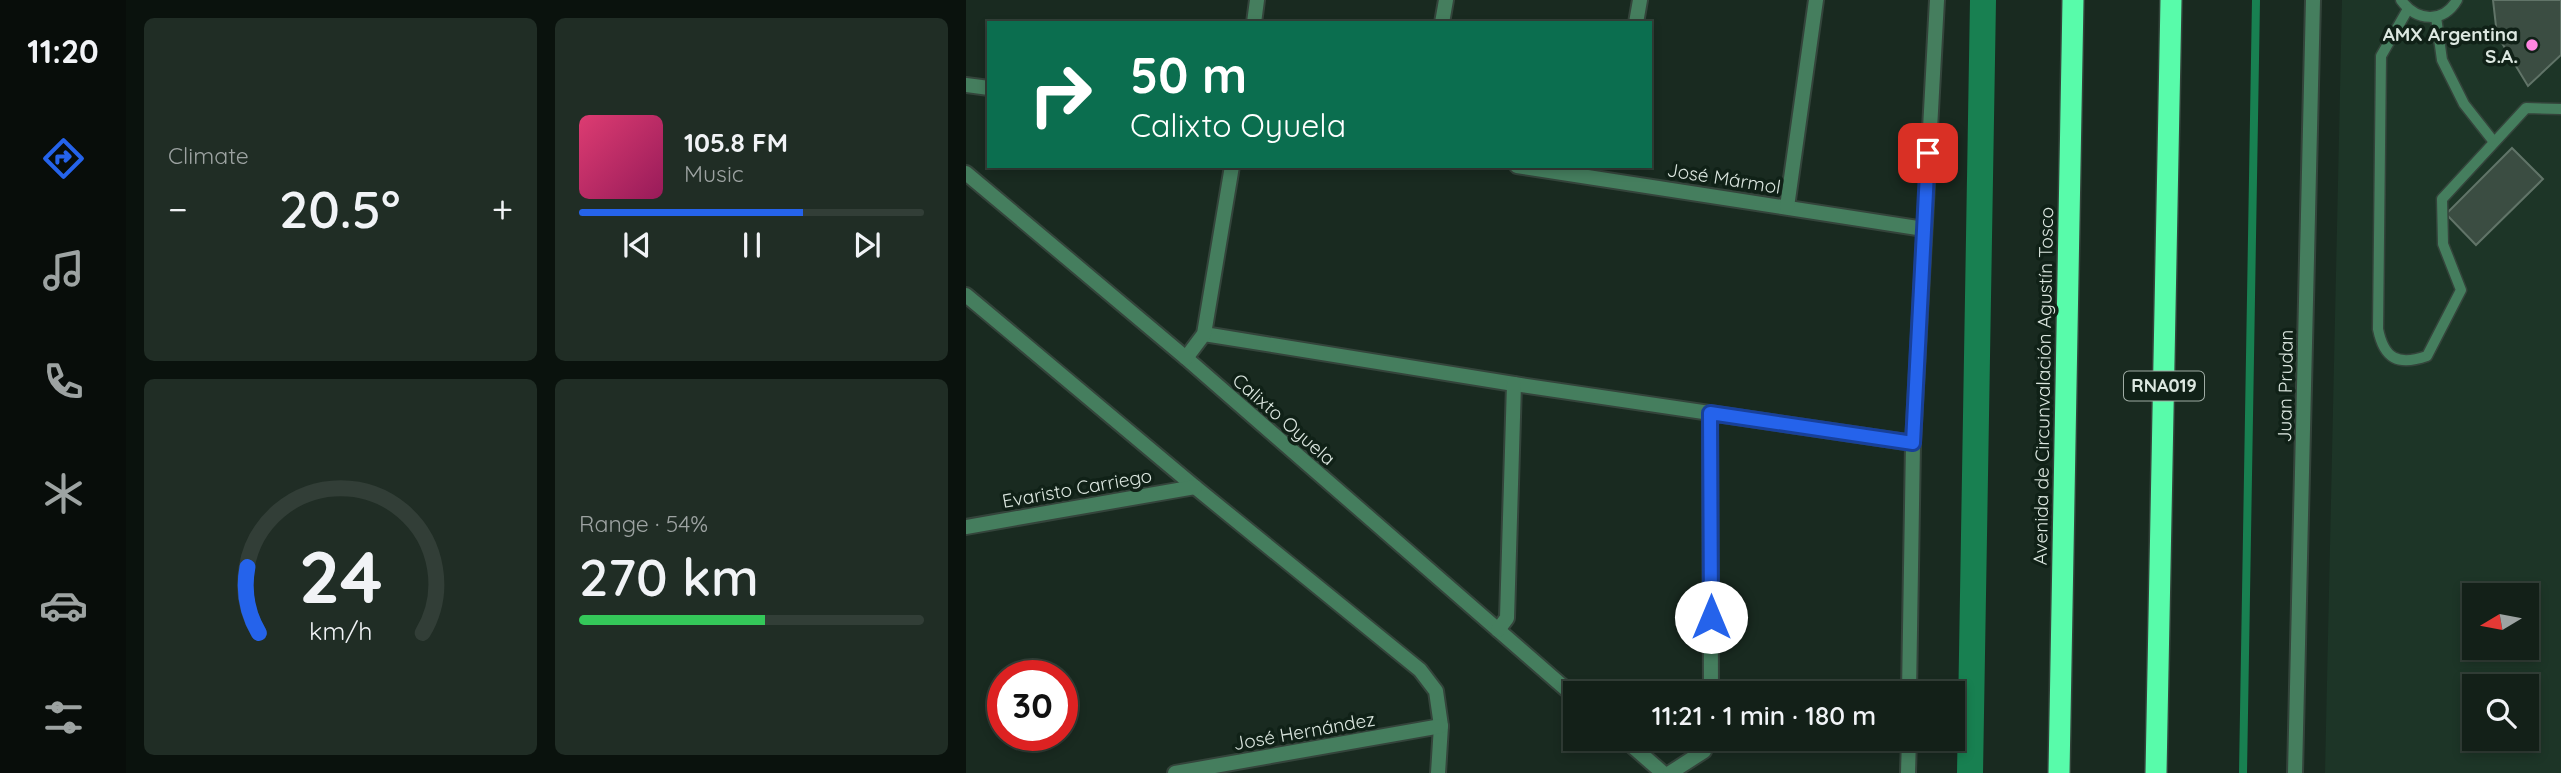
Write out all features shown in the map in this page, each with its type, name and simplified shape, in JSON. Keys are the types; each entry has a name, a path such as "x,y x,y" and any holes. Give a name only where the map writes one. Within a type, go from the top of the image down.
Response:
{"highway":[{"name":"Avenida de Circunvalación Agustín Tosco","path":"2059,773 2073,0"},
{"name":"RNA019","path":"2156,773 2171,0"}],"street":[{"path":"1254,21 1257,0"},
{"path":"1442,21 1446,0"},
{"path":"1636,21 1640,0"},
{"path":"1787,208 1816,0"},
{"path":"1909,681 1913,443 1937,0"},
{"name":"Juan Prudan","path":"2295,773 2313,0"},
{"path":"966,85 987,88"},
{"path":"1186,358 1204,334 1232,168"},
{"name":"José Mármol","path":"1542,168 1615,174 1787,208 1924,229"},
{"name":"Calixto Oyuela","path":"966,173 1186,358 1563,687"},
{"path":"966,295 1195,487 1420,670 1436,691 1441,726 1438,773"},
{"name":"Calixto Oyuela","path":"1204,334 1514,384 1913,443"},
{"path":"1498,630 1507,618 1514,384"},
{"path":"1710,413 1711,681"},
{"name":"Evaristo Carriego","path":"966,527 1195,487"},
{"name":"José Hernández","path":"1175,773 1441,726"},
{"path":"1638,751 1663,773"},
{"path":"1670,773 1703,751"},
{"path":"1908,773 1909,751"}],"lane":[{"path":"2457,0 2446,13 2437,17 2416,15 2404,4 2382,55 2378,329 2381,345 2392,357 2410,362 2427,356 2461,290 2443,244 2442,199 2526,108 2561,109"},
{"path":"2437,17 2442,60 2464,104 2494,142"}],"shaded area":[{"path":"2342,0 2561,0 2561,773 2325,773"}],"building":[{"name":"AMX Argentina S.A.","path":"2493,0 2561,0 2561,55 2528,86 2497,35"},
{"path":"2512,148 2543,179 2476,245 2446,214"}],"waterway":[{"path":"1970,773 1983,0"},
{"path":"2243,773 2256,0"}],"place":[{"name":"AMX Argentina S.A.","path":"2532,45"}],"route":[{"path":"1711,617 1710,413 1913,443 1928,153"}]}
